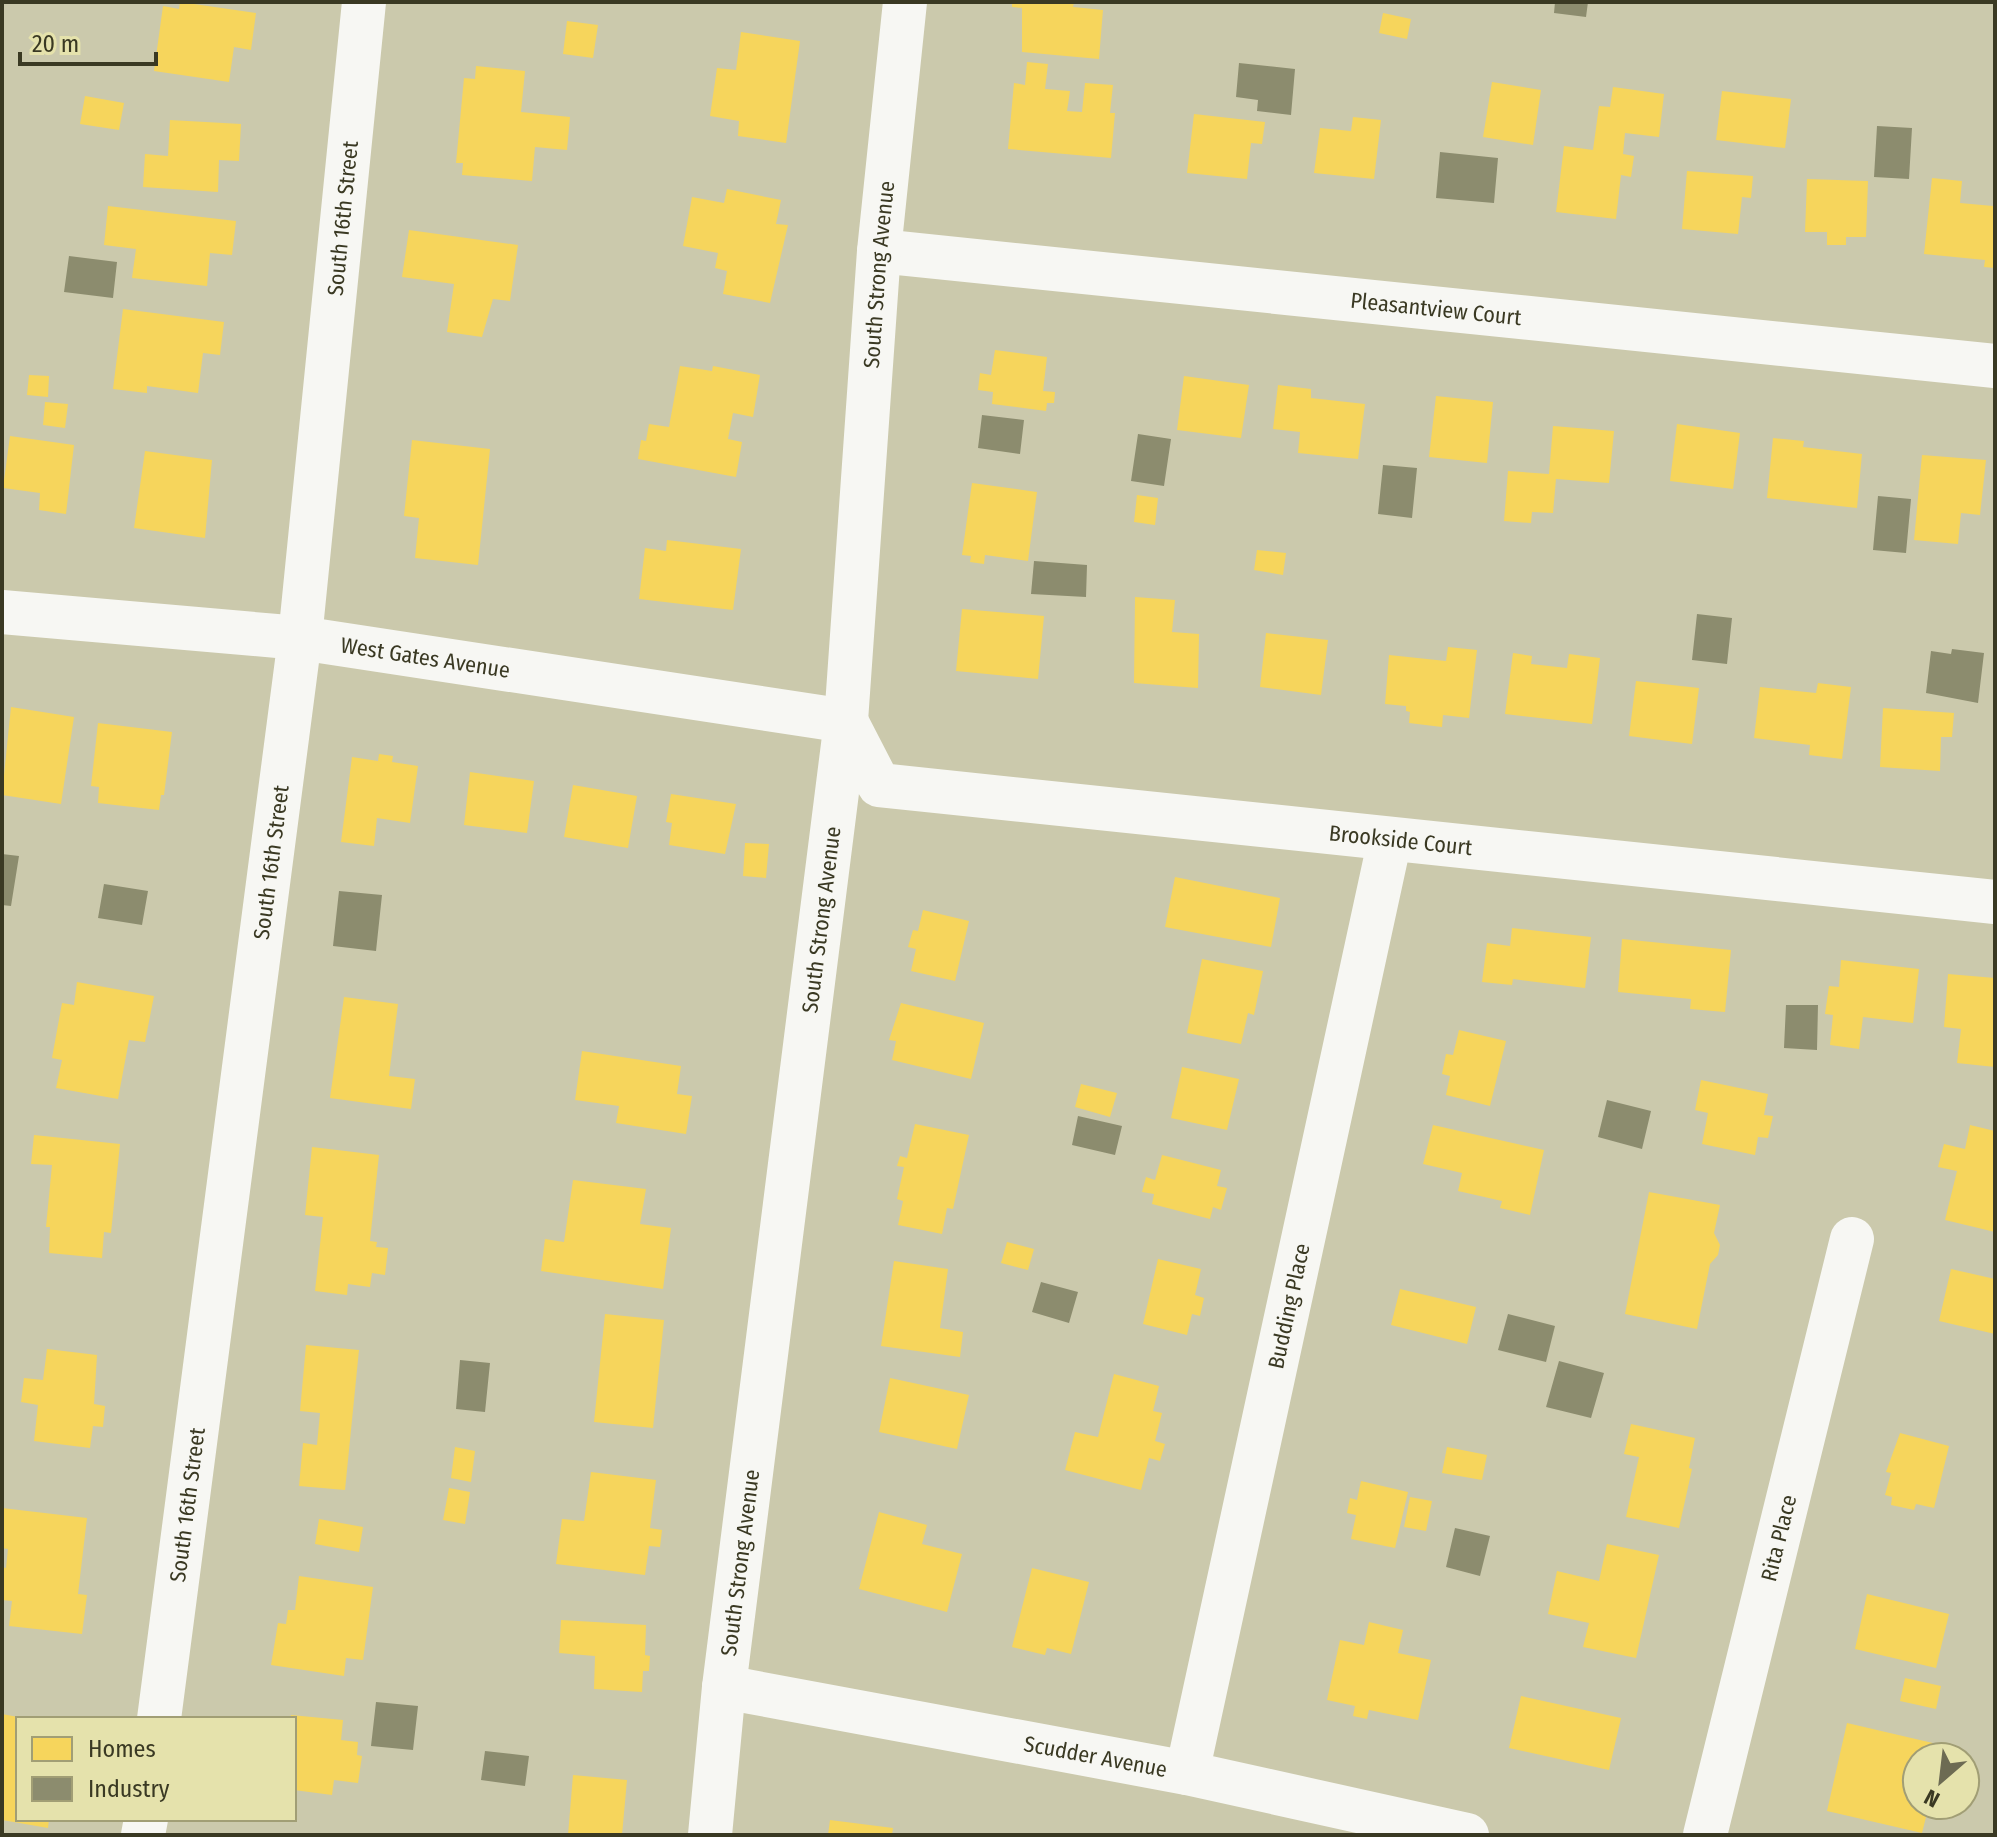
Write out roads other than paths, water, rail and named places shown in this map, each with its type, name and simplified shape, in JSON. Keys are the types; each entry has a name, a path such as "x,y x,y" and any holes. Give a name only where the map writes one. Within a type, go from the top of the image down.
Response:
{"street":[{"name":"South 16th Street","path":"159,1717 300,638 364,2"},
{"name":"South Strong Avenue","path":"710,1835 724,1687 846,721 879,251 905,2"},
{"name":"Pleasantview Court","path":"879,251 1995,366"},
{"name":"West Gates Avenue","path":"2,612 300,638 846,721"},
{"name":"Brookside Court","path":"846,721 879,785 1995,902"},
{"name":"Budding Place","path":"1187,1773 1390,839"},
{"name":"Rita Place","path":"1705,1835 1852,1239"},
{"name":"Scudder Avenue","path":"724,1687 1187,1773 1467,1835"}]}
